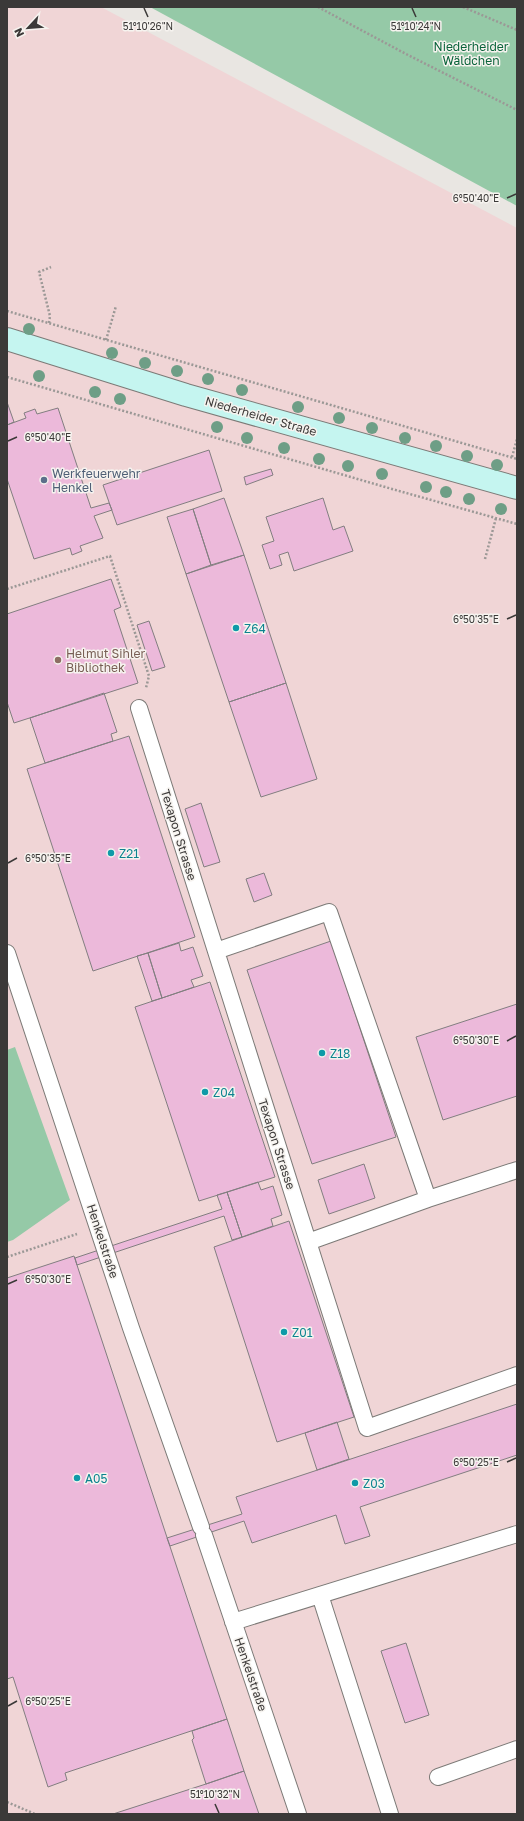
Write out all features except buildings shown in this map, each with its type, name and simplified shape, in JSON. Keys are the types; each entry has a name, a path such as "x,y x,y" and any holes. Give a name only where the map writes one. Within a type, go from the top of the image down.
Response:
{"street":[{"name":"Niederheider Straße","path":"7,340 186,395 517,488"}],"lane":[{"name":"Texapon Strasse","path":"139,708 367,1428 517,1375"},
{"path":"216,952 329,912 428,1199"},
{"name":"Henkelstraße","path":"7,956 131,1328 298,1814"},
{"path":"308,1242 428,1199 517,1170"},
{"path":"233,1622 517,1534"},
{"path":"320,1595 390,1814"},
{"path":"438,1777 517,1750"}],"path":[{"path":"318,7 406,54 517,110"},
{"path":"463,7 517,30"},
{"path":"49,323 50,316 39,272 51,267"},
{"path":"106,340 116,306"},
{"path":"7,311 517,459"},
{"path":"7,377 517,524"},
{"path":"512,457 517,439"},
{"path":"485,559 496,518"},
{"path":"7,589 110,556 149,676 139,708"},
{"path":"7,1257 98,1227"},
{"path":"7,1802 35,1814"}],"shaded area":[{"path":"7,7 101,7 517,228 517,1814 7,1814"}],"green space":[{"name":"Niederheider Wäldchen","path":"150,7 517,7 517,206"},
{"path":"15,1047 70,1200 13,1240 7,1242 7,1050"}],"place":[{"name":"Werkfeuerwehr Henkel","path":"44,480"},
{"name":"Z64","path":"236,628"},
{"name":"Helmut Sihler Bibliothek","path":"58,660"},
{"name":"Z21","path":"111,853"},
{"name":"Z18","path":"322,1053"},
{"name":"Z04","path":"205,1092"},
{"name":"Z01","path":"284,1332"},
{"name":"A05","path":"77,1478"},
{"name":"Z03","path":"355,1483"}]}
